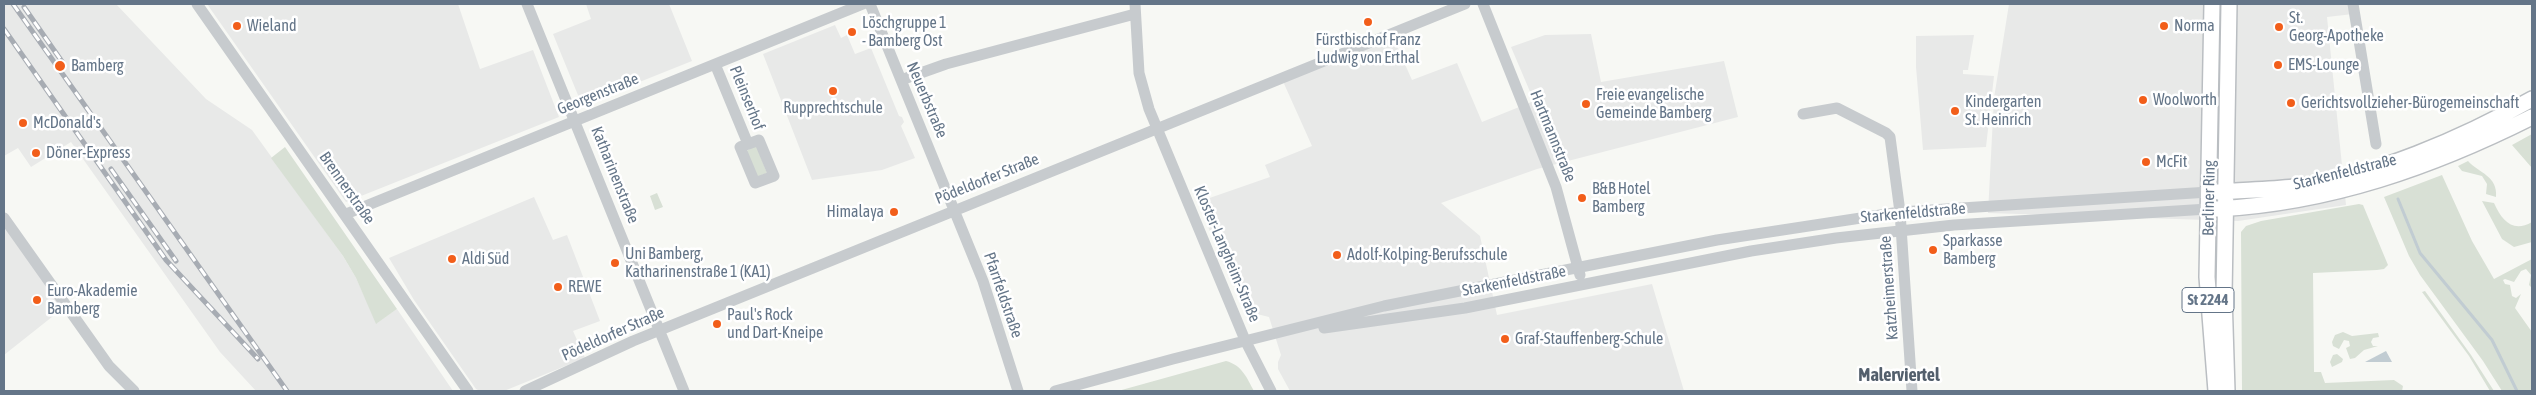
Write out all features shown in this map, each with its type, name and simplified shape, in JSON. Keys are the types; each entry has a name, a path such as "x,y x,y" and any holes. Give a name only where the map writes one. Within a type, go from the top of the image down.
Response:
{"main road":[{"name":"Berliner Ring","path":"2212,4 2207,277 2216,391"},
{"name":"Berliner Ring","path":"2227,391 2224,295 2229,4"},
{"name":"Starkenfeldstraße","path":"2209,192 2295,186 2365,170 2455,136 2532,99"},
{"name":"Starkenfeldstraße","path":"2208,210 2311,198 2374,182 2448,157 2532,117"}],"street":[{"name":"Brennerstraße","path":"197,4 346,214 468,391"},
{"name":"Katharinenstraße","path":"527,4 684,391"},
{"name":"Georgenstraße","path":"346,214 863,4"},
{"name":"Neuerbstraße","path":"870,4 955,210"},
{"name":"Pödeldorfer Straße","path":"525,391 660,331 1157,127 1465,4"},
{"name":"Hartmannstraße","path":"1483,4 1556,187 1582,284"},
{"path":"2353,4 2377,136 2376,144"},
{"path":"901,80 946,64 1135,9"},
{"name":"Kloster-Langheim-Straße","path":"1135,9 1141,80 1157,127 1245,340 1271,391"},
{"name":"Pleinserhof","path":"715,64 748,144"},
{"name":"Katzheimerstraße","path":"1803,114 1837,108 1886,133 1890,137 1900,212 1912,391"},
{"name":"Starkenfeldstraße","path":"1055,391 1245,340 1384,306 1725,238 1900,212 2209,192"},
{"name":"Pfarrfeldstraße","path":"955,210 983,281 1018,391"},
{"name":"Starkenfeldstraße","path":"1287,330 1319,329 1465,308 1675,266 1820,240 1901,230 2208,210"},
{"path":"4,218 109,366 134,391"}],"shaded area":[{"path":"4,4 116,4 206,99 252,130 343,256 356,278 377,323 397,309 453,391 256,391 220,352 71,142 31,167 18,148 4,156"},
{"path":"207,4 458,4 480,69 533,50 559,117 346,202"},
{"path":"586,4 669,4 692,61 582,105 553,34 591,19"},
{"path":"2009,4 2352,4 2353,14 2327,17 2346,205 2238,221 1988,213 1994,98"},
{"name":"Rupprechtschule","path":"835,25 841,38 847,35 855,54 871,48 899,116 902,117 904,122 901,126 915,158 882,170 812,180 763,54"},
{"path":"1390,31 1412,80 1457,63 1482,122 1534,101 1511,47 1545,35 1591,34 1601,82 1724,61 1738,117 1537,169 1441,203 1480,236 1497,315 1652,284 1684,391 1290,391 1278,369 1281,355 1269,317 1257,314 1252,310 1235,277 1229,278 1198,202 1270,177 1265,165 1312,146 1281,77"},
{"name":"Kindergarten St. Heinrich","path":"1974,35 1968,70 1963,70 1963,74 1994,76 1986,147 1923,150 1916,67 1916,36"},
{"path":"2531,135 2532,168 2512,145"},
{"path":"756,145 767,173 757,177 745,152"},
{"path":"285,147 397,309 376,324 356,278 343,256 271,158"},
{"path":"2468,161 2491,180 2496,190 2496,197 2486,194 2487,184 2482,176 2462,171 2458,166"},
{"path":"2442,175 2472,241 2494,279 2532,259 2532,288 2529,285 2531,275 2526,269 2521,271 2514,282 2503,280 2505,284 2510,285 2512,296 2516,298 2521,294 2515,308 2532,332 2532,391 2502,391 2483,361 2420,275 2409,256 2384,197"},
{"path":"657,193 663,207 655,210 650,196"},
{"path":"534,197 553,240 567,235 600,321 573,331 585,358 504,391 480,391 476,389 414,300 389,258"},
{"path":"2482,201 2494,203 2505,220 2514,226 2532,222 2532,242 2514,247 2502,239"},
{"path":"2359,204 2363,205 2388,265 2384,269 2377,270 2313,273 2314,372 2321,372 2325,383 2394,380 2403,386 2402,391 2242,391 2241,232 2246,226 2261,221"},
{"path":"4,211 62,309 4,355"},
{"path":"2425,291 2471,355 2494,391 2490,391 2469,356 2422,292"},
{"path":"2343,332 2352,336 2378,333 2379,337 2373,338 2371,342 2373,346 2378,346 2364,350 2355,358 2350,359 2346,348 2350,346 2349,341 2344,340 2339,349 2333,346 2332,342 2335,335"},
{"path":"2386,351 2392,362 2365,362"},
{"path":"2337,354 2343,359 2342,362 2332,367 2330,362 2333,355"},
{"path":"1226,361 1240,369 1254,391 1118,391"}],"waterway":[{"path":"2398,199 2420,253 2492,340 2517,391"}],"railway":[{"path":"13,4 287,391"},
{"path":"24,7 63,63"},
{"path":"4,29 166,260 258,359"},
{"path":"111,169 176,261"}],"place":[{"name":"Fürstbischof Franz Ludwig von Erthal","path":"1368,22"},
{"name":"Wieland","path":"237,26"},
{"name":"Norma","path":"2164,26"},
{"name":"St. Georg-Apotheke","path":"2279,27"},
{"name":"Löschgruppe 1 - Bamberg Ost","path":"852,32"},
{"name":"EMS-Lounge","path":"2278,65"},
{"name":"Bamberg","path":"60,66"},
{"name":"Rupprechtschule","path":"833,91"},
{"name":"Woolworth","path":"2143,100"},
{"name":"Gerichtsvollzieher-Bürogemeinschaft","path":"2291,103"},
{"name":"Freie evangelische Gemeinde Bamberg","path":"1586,104"},
{"name":"Kindergarten St. Heinrich","path":"1955,111"},
{"name":"McDonald's","path":"23,123"},
{"name":"Döner-Express","path":"36,153"},
{"name":"McFit","path":"2146,162"},
{"name":"B&B Hotel Bamberg","path":"1582,198"},
{"name":"Himalaya","path":"894,212"},
{"name":"Sparkasse Bamberg","path":"1933,250"},
{"name":"Adolf-Kolping-Berufsschule","path":"1337,255"},
{"name":"Aldi Süd","path":"452,259"},
{"name":"Uni Bamberg, Katharinenstraße 1 (KA1)","path":"615,263"},
{"name":"REWE","path":"558,287"},
{"name":"Euro-Akademie Bamberg","path":"37,300"},
{"name":"Paul's Rock und Dart-Kneipe","path":"717,324"},
{"name":"Graf-Stauffenberg-Schule","path":"1505,339"}],"district":[{"name":"Malerviertel","path":"1899,375"}]}
